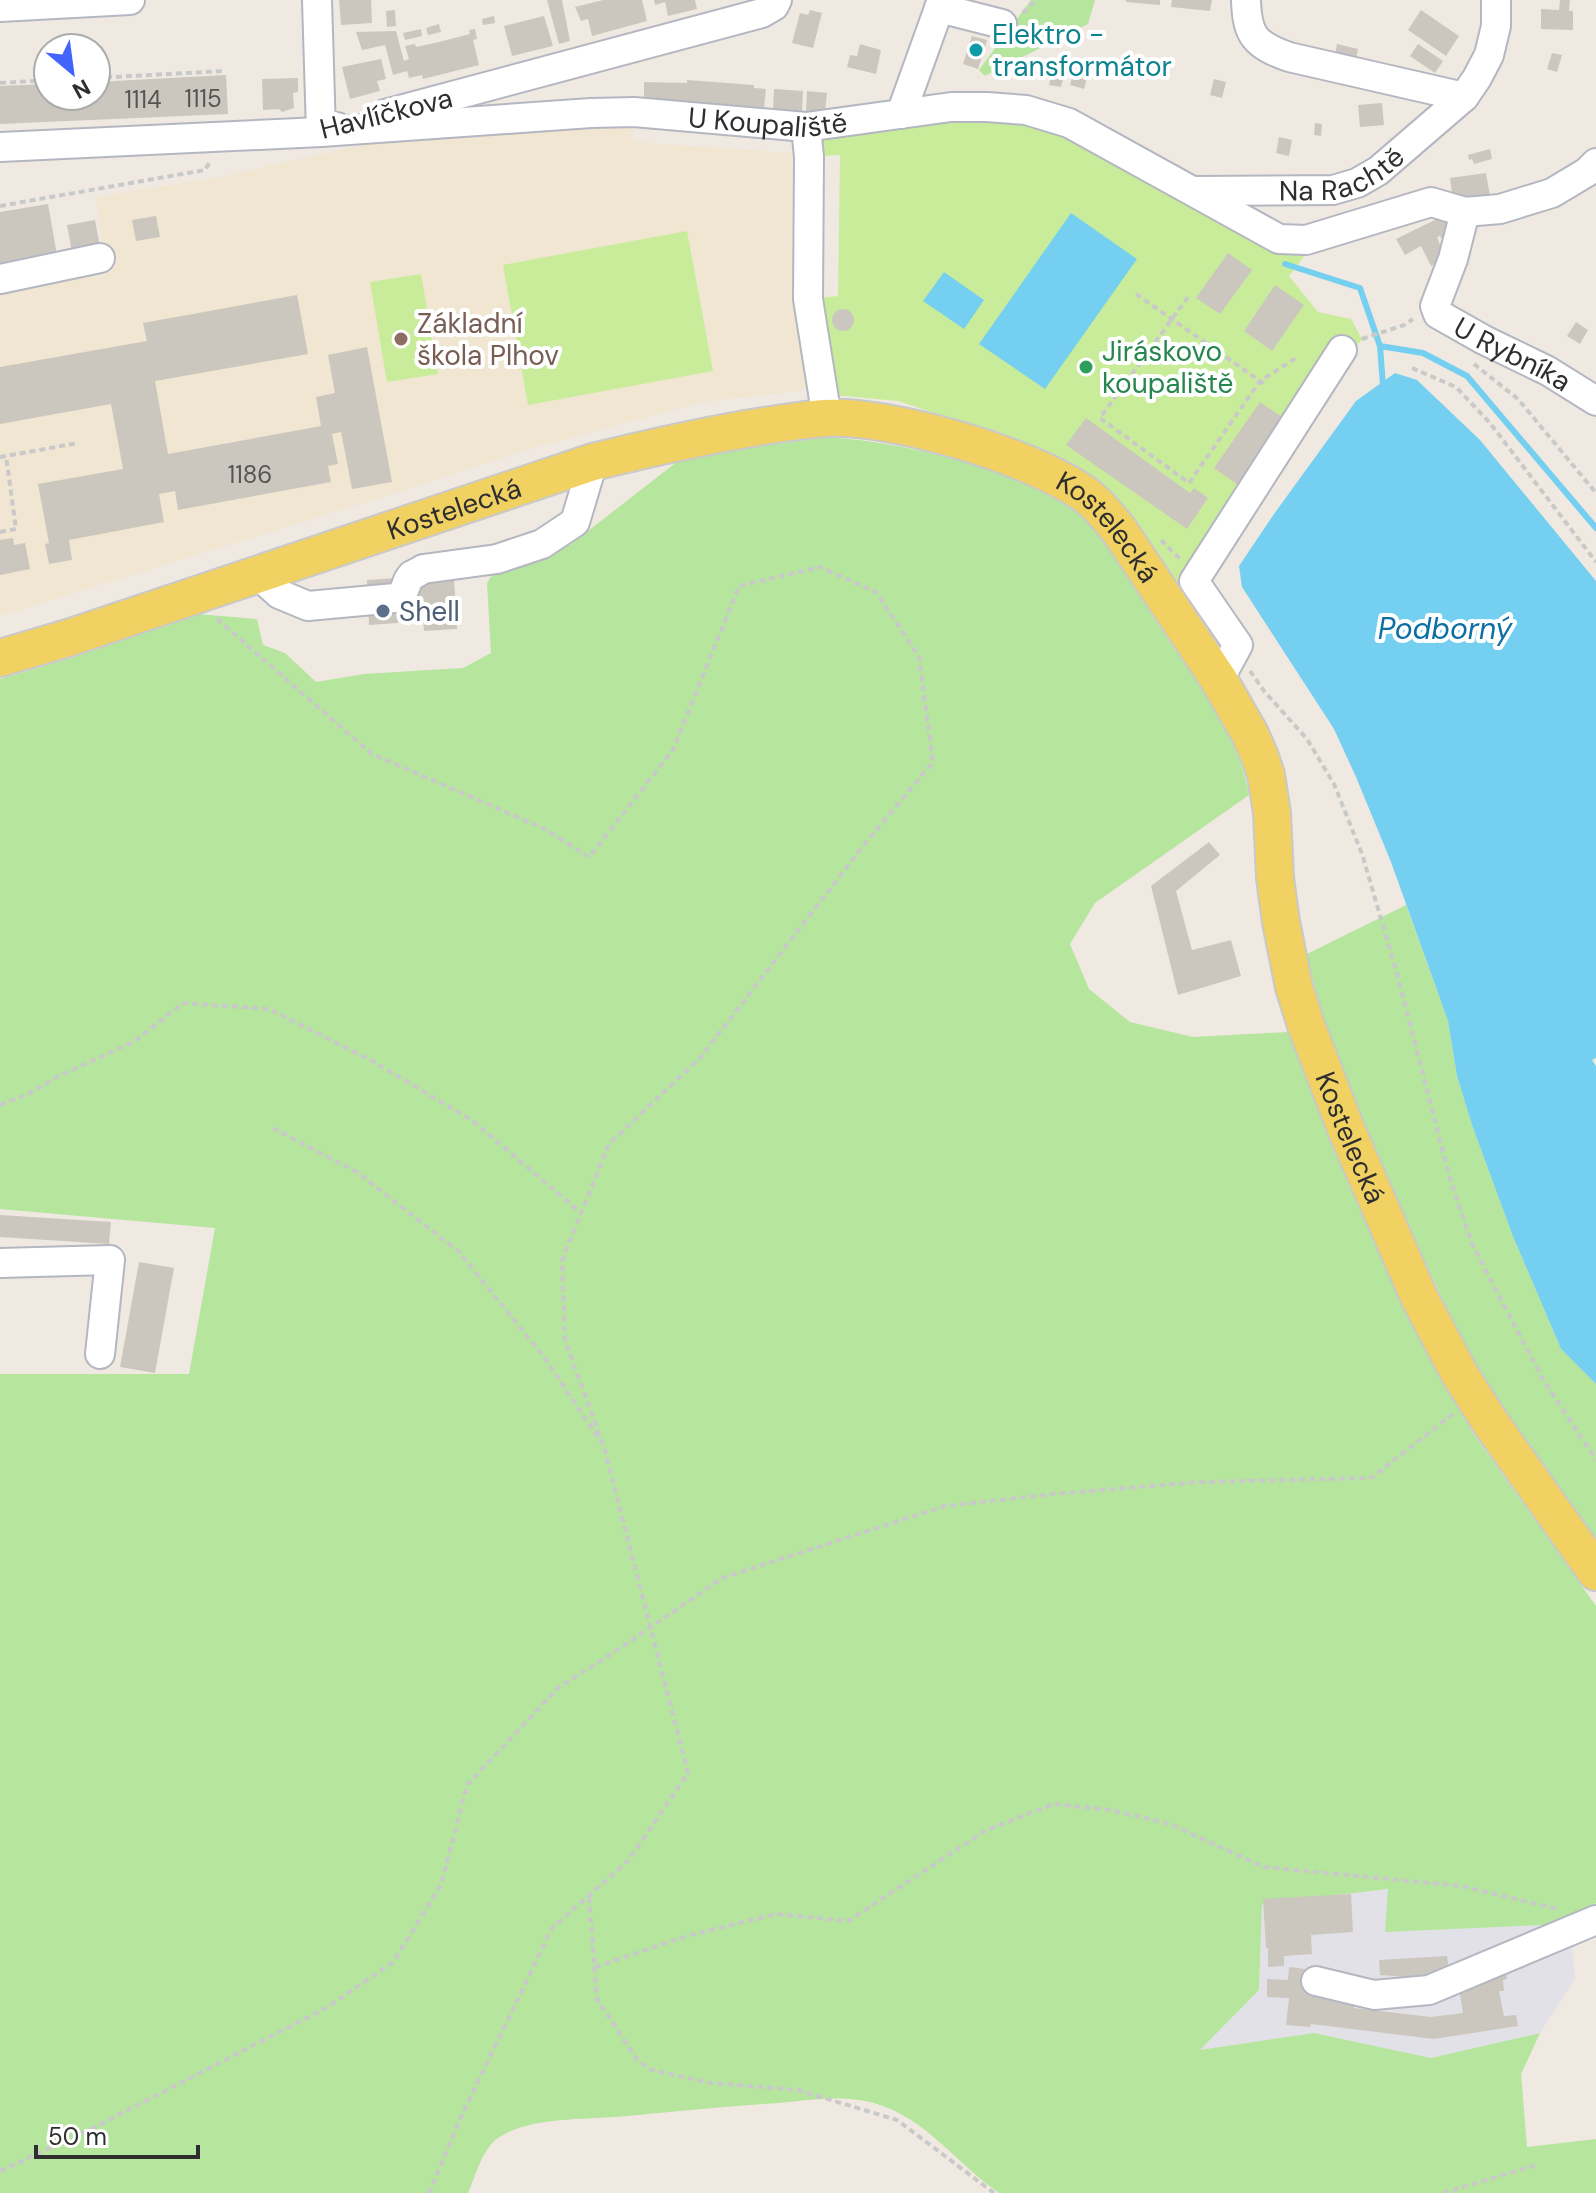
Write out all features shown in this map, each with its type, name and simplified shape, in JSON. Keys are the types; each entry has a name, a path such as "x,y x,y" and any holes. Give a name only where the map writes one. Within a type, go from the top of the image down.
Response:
{"main road":[{"name":"Kostelecká","path":"0,658 593,462 738,430 827,418 878,422 985,449 1032,466 1081,491 1102,509 1119,530 1219,680 1250,734 1266,775 1272,813 1275,878 1294,987 1346,1129 1419,1297 1474,1398 1596,1572"}],"street":[{"path":"0,7 130,0"},
{"path":"317,0 321,132"},
{"path":"1246,0 1250,31 1270,50 1464,97"},
{"name":"Na Rachtě","path":"1194,191 1333,190 1357,183 1378,171 1464,97 1489,55 1496,26 1496,0"},
{"path":"901,114 940,4 1002,24"},
{"name":"Havlíčkova","path":"0,147 321,132 770,6"},
{"name":"U Koupaliště","path":"321,132 591,113 634,112 806,127 951,107 1026,110 1069,123 1279,239 1306,240 1431,202 1465,212 1500,209 1552,193 1596,163"},
{"path":"806,127 809,157 808,299 827,418"},
{"name":"U Rybníka","path":"1465,212 1453,259 1435,306 1438,314 1548,371 1596,401"},
{"path":"0,279 100,258"},
{"path":"1219,680 1238,645 1194,581 1342,350"},
{"path":"257,574 279,594 308,606 395,598 402,595 412,575 423,569 497,559 542,544 575,522 593,462"},
{"path":"0,1263 110,1260 100,1354"},
{"path":"1316,1981 1374,1995 1429,1990 1596,1920"}],"path":[{"path":"112,77 223,71"},
{"path":"0,83 32,81"},
{"path":"0,206 205,170 226,136"},
{"path":"1136,294 1267,386"},
{"path":"1188,297 1100,418 1189,483 1260,381 1296,358"},
{"path":"1342,350 1367,337 1404,325"},
{"path":"1463,355 1518,399 1596,493"},
{"path":"1412,368 1456,387 1490,423 1596,562"},
{"path":"0,532 16,529 3,457 78,443"},
{"path":"191,596 372,754 545,829 589,857 673,750 739,586 820,567 876,592 919,657 933,762 863,846 700,1058 609,1144 562,1260 565,1340 604,1447 688,1773 628,1861 552,1928 460,2119 429,2193"},
{"path":"0,1105 135,1041 183,1003 269,1009 374,1062 473,1121 581,1213"},
{"path":"273,1128 357,1172 459,1252 544,1357 604,1447"},
{"path":"0,2171 91,2129 328,2007 393,1962 441,1885 467,1785 558,1688 722,1578 945,1506 1200,1482 1371,1478 1474,1398"},
{"path":"595,1967 687,1936 776,1914 848,1921 985,1831 1053,1804 1111,1810 1170,1824 1264,1867 1461,1886 1566,1911"},
{"path":"589,1895 597,1999 638,2061 652,2070 710,2083 798,2090 897,2120 994,2193"},
{"path":"1443,2193 1536,2165"}],"shaded area":[{"name":"Základní škola Plhov","path":"633,123 633,142 792,153 792,262 808,386 798,391 703,402 533,448 0,616 0,293 107,274 96,197 215,178 380,141"},
{"path":"1389,1889 1386,1932 1565,1924 1572,1949 1575,1979 1540,2033 1431,2058 1314,2033 1199,2051 1259,1990 1262,1904"}],"green space":[{"path":"1031,0 1095,0 1088,24 985,76 979,70"},
{"name":"Jiráskovo koupaliště","path":"973,115 1025,118 1116,155 1308,251 1289,276 1318,312 1351,319 1362,339 1268,475 1203,587 1185,597 1117,497 1062,460 1023,442 898,401 834,395 820,298 838,296 840,155 822,156 820,138"},
{"path":"687,231 713,371 528,405 503,265"},
{"path":"421,274 438,374 387,382 370,282"},
{"path":"828,437 952,458 1013,479 1068,507 1103,541 1207,697 1229,735 1249,795 1095,903 1070,944 1089,989 1130,1022 1193,1037 1288,1032 1328,1137 1402,1306 1442,1382 1473,1433 1596,1606 1596,1903 1565,1924 1385,1932 1388,1889 1262,1904 1259,1990 1200,2050 1314,2033 1431,2058 1540,2033 1521,2074 1527,2147 1596,2139 1596,2193 999,2193 911,2120 877,2104 841,2098 530,2125 501,2136 489,2147 468,2193 0,2193 0,1374 189,1374 215,1228 0,1209 0,679 198,614 257,619 263,645 285,653 316,682 364,674 463,668 491,653 487,583 492,575 570,545 678,461"},
{"path":"1406,905 1448,1021 1457,1076 1472,1125 1512,1234 1561,1349 1596,1384 1596,1539 1519,1431 1450,1315 1361,1114 1321,1008 1307,954"}],"water":[{"path":"1071,213 1137,259 1045,389 979,344"},
{"path":"944,272 984,300 964,329 923,301"},
{"name":"Podborný","path":"1395,373 1417,380 1480,440 1596,581 1596,1058 1592,1060 1596,1066 1596,1384 1561,1349 1512,1234 1457,1076 1448,1021 1391,862 1356,777 1334,729 1242,587 1239,566 1274,514 1356,401"}],"building":[{"path":"339,0 371,0 372,23 341,25"},
{"path":"547,0 562,0 570,41 559,44"},
{"path":"603,0 642,0 647,21 592,36 588,19 581,21 575,7"},
{"path":"654,0 695,0 697,9 668,16 665,2 655,5"},
{"path":"1160,0 1160,5 1126,2"},
{"path":"1172,0 1212,0 1210,11 1171,7"},
{"path":"1560,0 1570,0 1573,30 1541,29 1541,9 1559,10"},
{"path":"395,10 396,26 387,27 386,11"},
{"path":"810,10 822,13 813,48 792,43 800,13 808,15"},
{"path":"1421,10 1459,36 1446,56 1408,30"},
{"path":"494,16 495,23 483,25 482,19"},
{"path":"544,16 553,46 512,56 504,26"},
{"path":"439,24 441,32 428,35 426,28"},
{"path":"421,29 422,36 405,40 403,33"},
{"path":"475,29 477,39 473,40 479,65 423,79 422,75 409,78 407,71 393,75 385,45 362,50 356,32 396,31 404,61 409,59 405,46 415,44 416,47 443,41 470,34 469,30"},
{"name":"Elektro - transformátor","path":"972,36 987,40 978,69 963,64"},
{"path":"860,44 881,50 876,74 847,67 850,55 857,56"},
{"path":"1337,44 1358,49 1356,60 1335,55"},
{"path":"1418,44 1443,61 1435,73 1410,56"},
{"path":"1552,53 1562,55 1557,72 1547,69"},
{"path":"381,59 386,79 377,81 380,91 350,99 342,67"},
{"path":"1073,73 1087,77 1084,89 1070,85"},
{"path":"226,75 228,114 0,124 0,86 32,85 32,112 112,112 112,81"},
{"path":"1051,77 1063,79 1061,87 1049,85"},
{"path":"298,78 298,92 293,93 294,108 282,112 279,109 263,110 262,79"},
{"path":"1214,79 1226,82 1222,98 1210,95"},
{"path":"687,80 754,85 754,88 766,89 764,108 644,100 644,82 687,83"},
{"path":"774,89 803,91 802,111 773,109"},
{"path":"807,91 827,93 825,112 806,111"},
{"path":"1382,103 1384,125 1360,127 1358,105"},
{"path":"1315,123 1322,124 1321,136 1314,135"},
{"path":"1279,137 1292,140 1289,156 1276,153"},
{"path":"1490,149 1492,159 1474,164 1472,159 1469,160 1468,155"},
{"path":"1486,173 1490,196 1453,200 1450,178"},
{"path":"48,204 57,255 0,265 0,212"},
{"path":"156,216 160,237 136,241 132,220"},
{"path":"1443,216 1451,233 1437,237 1445,258 1431,266 1421,246 1405,255 1396,239"},
{"path":"95,220 100,247 72,252 67,225"},
{"path":"1228,253 1252,270 1220,314 1196,298"},
{"path":"1275,285 1304,305 1272,351 1244,331"},
{"path":"297,295 308,354 155,381 168,454 321,426 316,397 335,393 328,355 367,347 392,482 352,489 341,432 332,434 338,464 328,466 331,482 178,510 175,491 159,494 164,522 69,540 72,560 49,564 45,544 49,543 38,484 123,469 111,404 0,424 0,367 147,341 143,323"},
{"path":"843,309 851,312 854,320 851,328 843,331 835,328 832,320 835,312"},
{"path":"1576,322 1588,330 1580,344 1567,336"},
{"path":"1260,402 1285,419 1238,485 1214,468"},
{"path":"1086,418 1190,493 1194,488 1208,498 1187,529 1066,445"},
{"path":"13,538 14,545 25,543 30,569 0,575 0,540"},
{"path":"454,579 457,629 424,631 423,617 398,618 398,623 369,625 367,580"},
{"path":"1209,842 1220,855 1176,891 1192,950 1231,940 1241,976 1178,995 1151,886"},
{"path":"0,1215 111,1222 109,1244 0,1237"},
{"path":"139,1262 174,1268 155,1373 120,1367"},
{"path":"1351,1894 1353,1932 1311,1935 1312,1954 1284,1956 1284,1966 1268,1967 1263,1899"},
{"path":"1447,1956 1449,1969 1422,1978 1380,1975 1379,1960"},
{"path":"1505,1965 1507,1979 1503,1980 1504,1991 1499,1991 1504,2016 1516,2015 1518,2026 1434,2039 1311,2024 1310,2027 1286,2025 1289,1998 1267,1997 1267,1979 1288,1980 1289,1967 1305,1969 1303,1985 1355,1993 1354,2008 1431,2017 1463,2013 1458,1982"}],"waterway":[{"path":"1285,264 1360,288 1380,346 1383,386"},
{"path":"1380,346 1423,353 1467,376 1596,528"}],"place":[{"name":"Elektro - transformátor","path":"976,50"},
{"name":"Základní škola Plhov","path":"401,339"},
{"name":"Jiráskovo koupaliště","path":"1086,367"},
{"name":"Shell","path":"383,611"}]}
